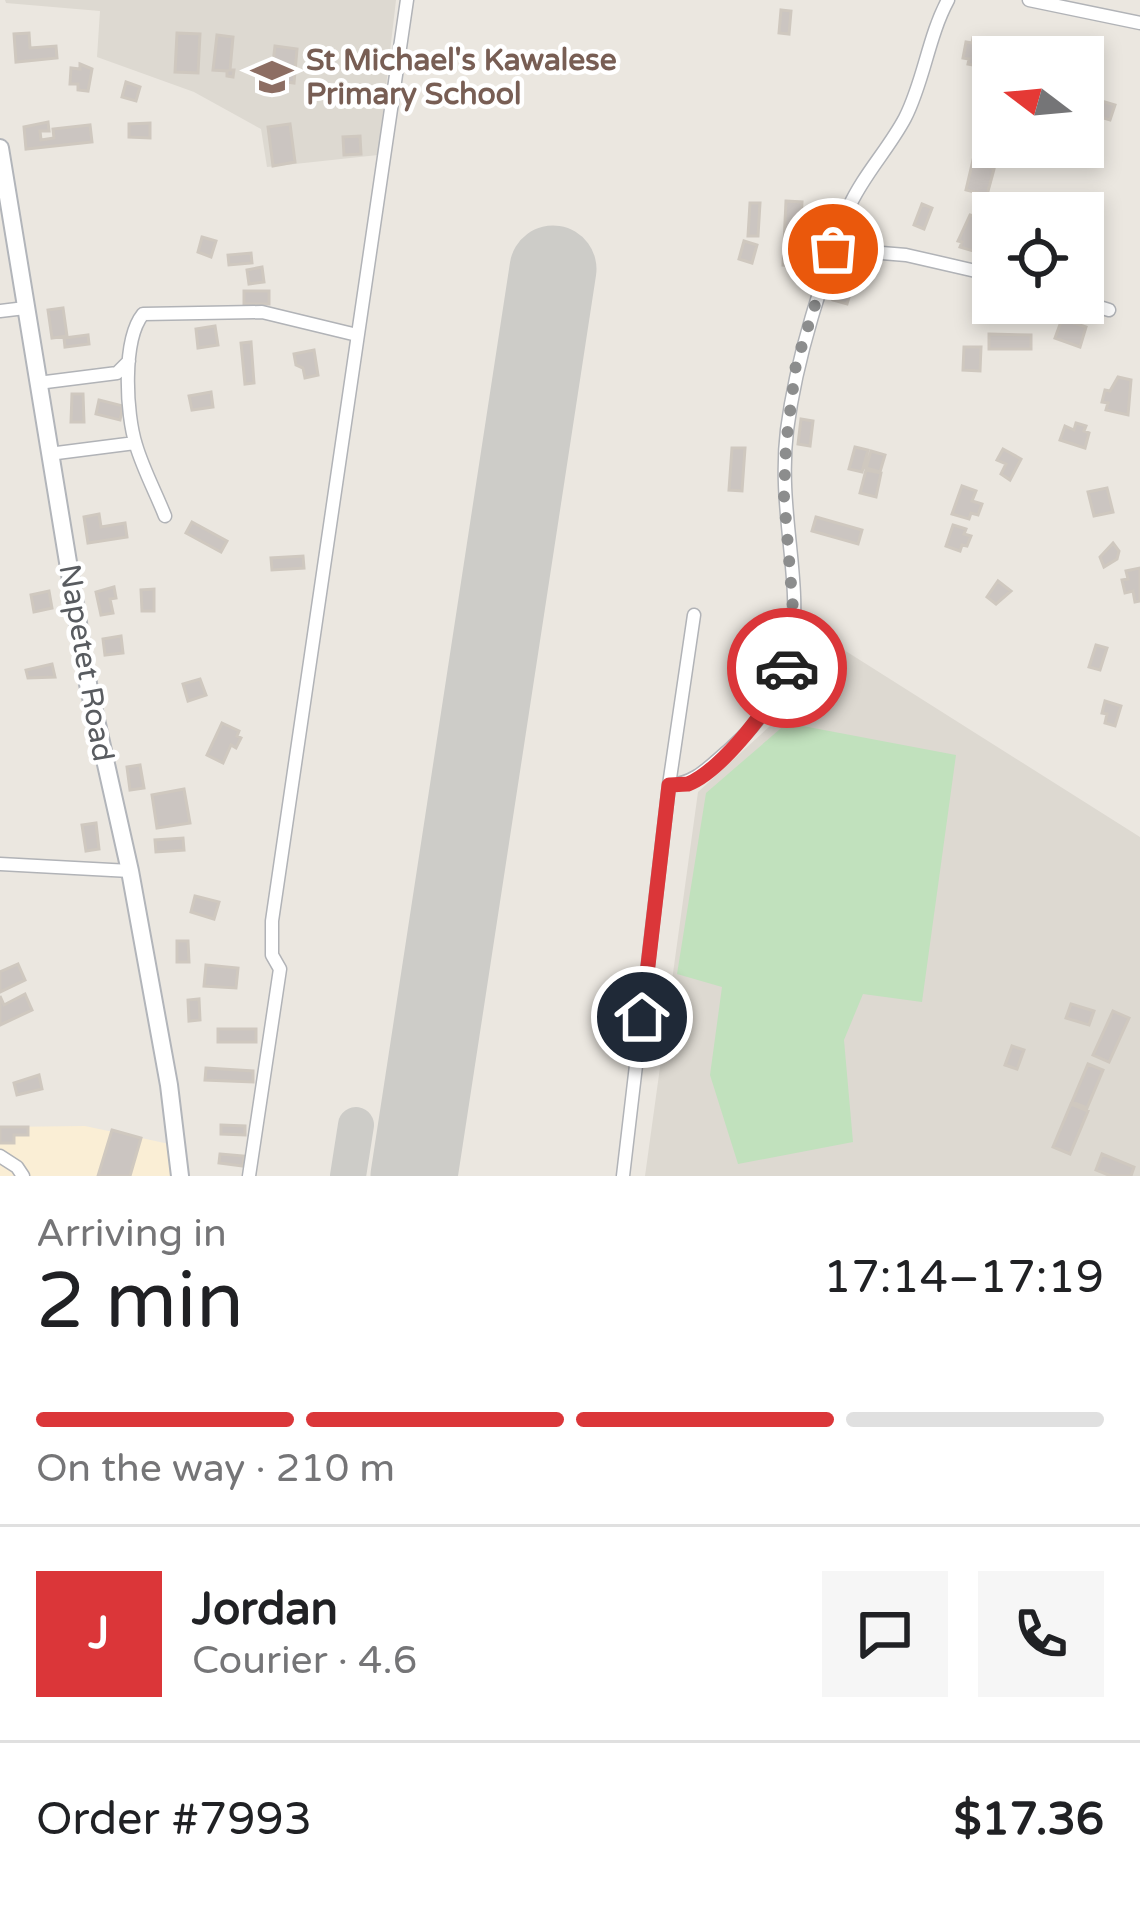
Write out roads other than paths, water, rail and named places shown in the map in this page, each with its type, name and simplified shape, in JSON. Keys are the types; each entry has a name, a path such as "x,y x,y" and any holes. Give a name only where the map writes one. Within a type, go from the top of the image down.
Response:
{"main road":[{"name":"Napetet Road","path":"0,148 88,684 130,871 169,1085 180,1176"}],"street":[{"path":"249,1176 280,969 272,955 272,921 407,0"},
{"path":"669,785 687,784 740,740 778,694 795,634 784,496 796,364 859,184 905,117 948,0"},
{"path":"1030,0 1140,23"},
{"path":"833,249 906,255 972,270"},
{"path":"0,311 25,308"},
{"path":"1104,309 1108,310"},
{"path":"165,516 135,443 129,361 133,333 142,314 262,312 357,335"},
{"path":"38,382 117,373 129,361"},
{"path":"50,454 135,443"},
{"path":"623,1176 694,615"},
{"path":"0,864 130,871"},
{"path":"0,1156 23,1176"}],"place":[{"name":"St Michael's Kawalese Primary School","path":"272,77"}]}
